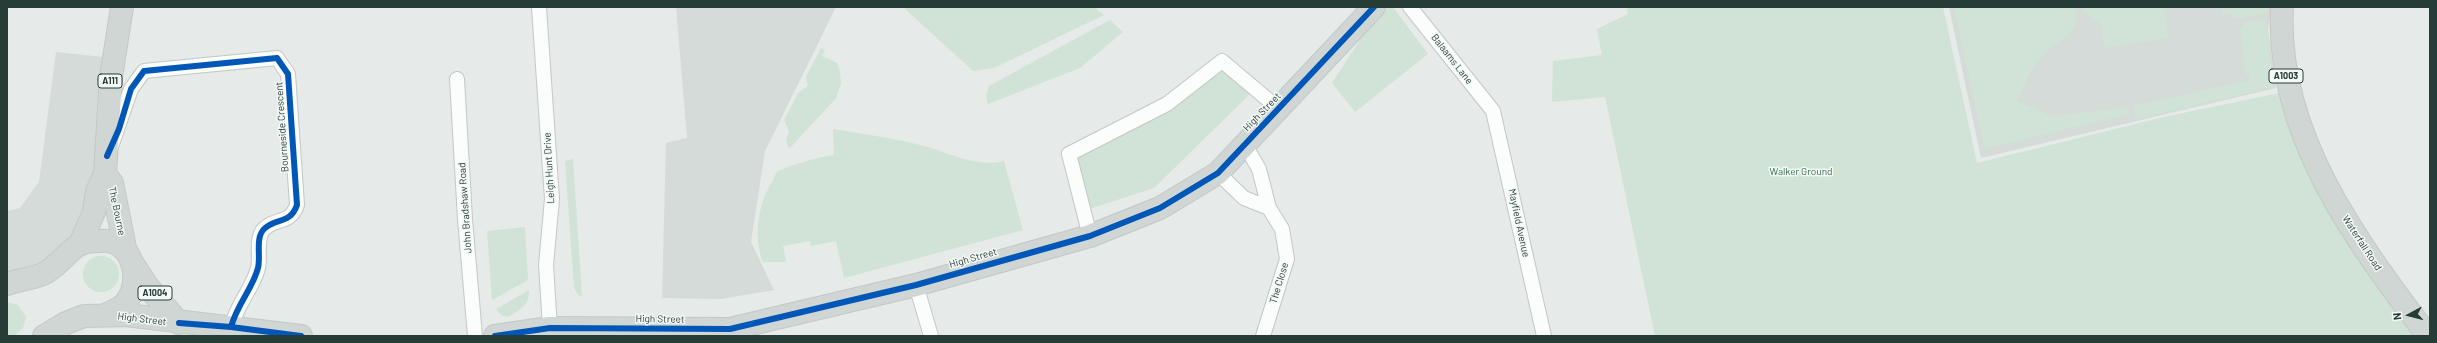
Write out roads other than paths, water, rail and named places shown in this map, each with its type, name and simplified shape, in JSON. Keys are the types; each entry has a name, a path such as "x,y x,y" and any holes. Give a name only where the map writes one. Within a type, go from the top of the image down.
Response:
{"main road":[{"name":"The Bourne","path":"80,244 94,212 97,191 106,165 111,77 122,7"},
{"name":"High Street","path":"495,336 550,328 730,329 916,285 1090,236 1160,208 1218,173 1374,7"},
{"name":"Waterfall Road","path":"2282,7 2282,55 2288,87 2307,143 2330,190 2369,254 2428,336"},
{"name":"The Bourne","path":"106,165 129,256"},
{"path":"80,244 100,240 114,242 129,256"},
{"name":"A111","path":"7,284 43,274 63,261 80,244"},
{"name":"High Street","path":"129,256 148,286 179,323"},
{"name":"A111","path":"44,336 66,323 84,316 105,315 122,307 130,295 135,283 129,256"},
{"name":"High Street","path":"105,315 126,315 179,323 232,327 301,336"}],"street":[{"name":"Leigh Hunt Drive","path":"539,7 552,199 546,265 550,328"},
{"name":"Balaams Lane","path":"1410,7 1493,111"},
{"name":"Bourneside Crescent","path":"106,165 131,89 144,71 277,58 288,74 297,205 294,213 286,219 270,225 260,236 258,268 235,311 232,327"},
{"path":"1090,236 1069,154 1167,104 1222,61 1279,109"},
{"name":"John Bradshaw Road","path":"457,79 465,219 475,336"},
{"name":"Mayfield Avenue","path":"1493,111 1544,336"},
{"name":"The Close","path":"1245,145 1259,169 1269,208 1282,229 1287,259 1263,336"},
{"path":"1218,173 1244,198 1269,208"},
{"path":"916,285 931,336"}],"park label":[{"name":"Walker Ground","path":"1801,172"}]}
